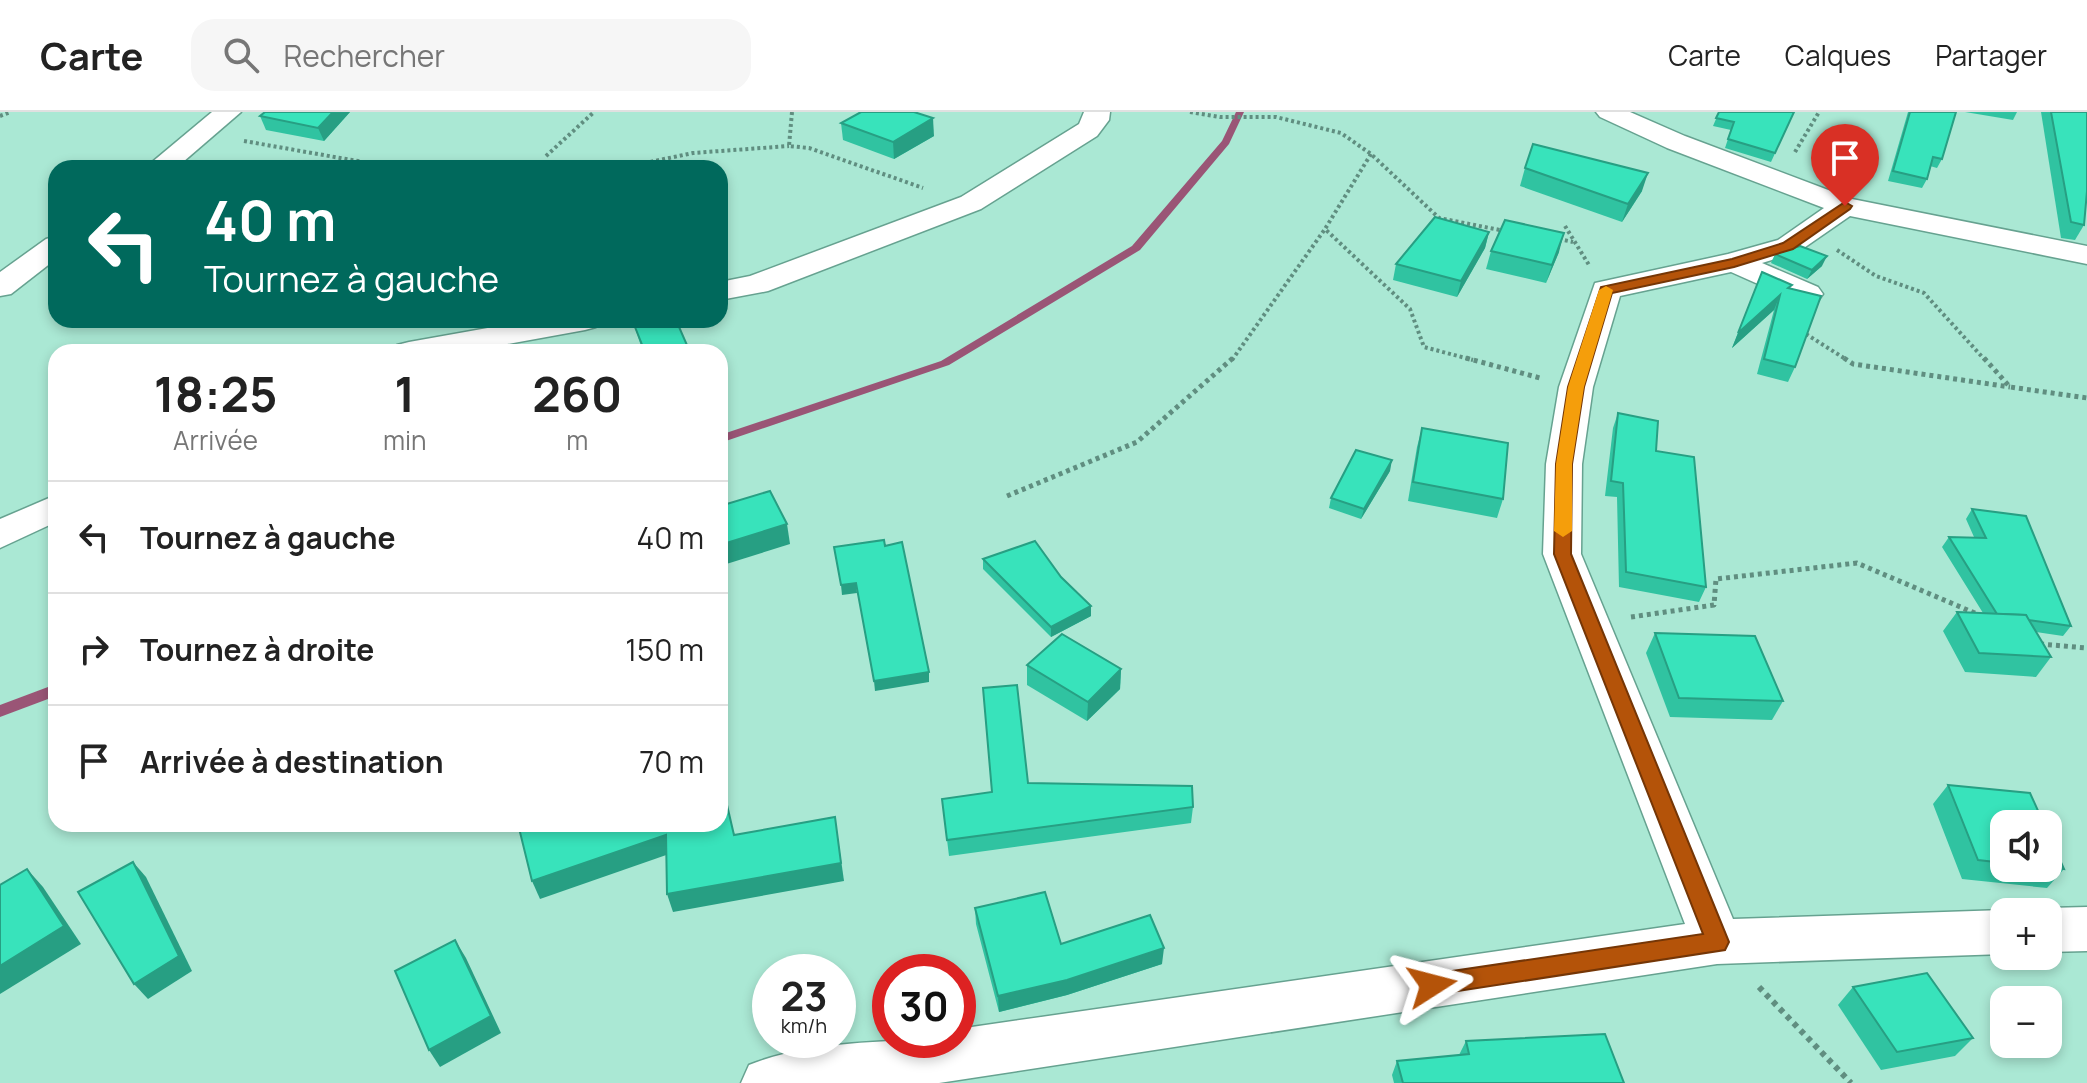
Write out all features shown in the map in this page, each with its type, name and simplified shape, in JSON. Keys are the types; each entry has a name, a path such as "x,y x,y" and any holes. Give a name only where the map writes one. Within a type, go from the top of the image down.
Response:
{"street":[{"path":"170,160 228,112"},
{"path":"728,289 757,284 971,203 1088,130 1096,120 1097,112"},
{"path":"1609,112 1676,142 1845,206 2087,255"},
{"path":"1717,942 1562,554 1564,464 1576,387 1606,290 1734,262 1788,246 1845,206"},
{"path":"0,287 48,251"},
{"path":"1734,262 1807,294"},
{"path":"453,344 541,328"},
{"path":"0,535 48,511"},
{"path":"2062,930 2087,929"},
{"path":"768,1083 1717,942 1990,932"}],"path":[{"path":"0,116 11,112"},
{"path":"546,156 594,112"},
{"path":"789,146 792,112"},
{"path":"1190,112 1220,117 1276,117 1341,133 1371,154 1439,218 1517,233"},
{"path":"1778,181 1819,112"},
{"path":"204,134 352,160"},
{"path":"659,160 693,153 789,146 809,148 971,203"},
{"path":"1007,496 1137,442 1231,361 1325,229 1371,154"},
{"path":"1565,226 1606,290"},
{"path":"1325,229 1410,309 1424,347 1576,387"},
{"path":"1809,232 1876,276 1924,293 2010,387"},
{"path":"1545,237 1573,242"},
{"path":"1806,334 1853,364 2087,398"},
{"path":"1590,623 1714,605 1716,579 1857,563 1989,620"},
{"path":"2037,644 2087,648"},
{"path":"1717,942 1851,1083"}],"building":[{"path":"265,112 333,112 318,128 260,116"},
{"path":"861,112 914,112 933,118 893,142 841,123"},
{"path":"1719,112 1794,112 1775,153 1728,139 1734,122 1716,118"},
{"path":"1910,112 1956,112 1942,159 1933,157 1927,179 1893,171"},
{"path":"2051,112 2087,112 2084,225 2071,222"},
{"path":"1533,144 1648,173 1628,204 1525,168"},
{"path":"1435,217 1489,232 1461,281 1396,264"},
{"path":"1505,220 1564,233 1552,265 1491,251"},
{"path":"1800,246 1827,256 1812,270 1775,254"},
{"path":"1762,272 1792,285 1788,288 1821,296 1795,367 1764,359 1780,295 1738,333"},
{"path":"635,328 680,328 686,344 642,344"},
{"path":"1618,413 1658,421 1656,451 1694,457 1706,587 1626,572 1623,483 1611,481"},
{"path":"1422,428 1508,443 1503,499 1413,482"},
{"path":"1356,450 1392,460 1364,509 1331,498"},
{"path":"770,491 787,524 728,542 728,504"},
{"path":"1972,509 2026,516 2071,626 2028,620 2026,615 1997,614 1949,537 1986,538"},
{"path":"884,540 885,546 902,542 929,672 874,681 856,583 841,585 834,547"},
{"path":"1035,541 1061,577 1091,606 1051,627 983,559"},
{"path":"1957,612 2026,615 2051,657 1979,653"},
{"path":"1655,633 1755,636 1783,701 1679,698"},
{"path":"1062,634 1121,669 1088,702 1027,665"},
{"path":"1017,685 1028,783 1192,786 1193,807 947,840 942,799 992,792 983,688"},
{"path":"1948,785 2030,793 2038,810 1990,810 1990,861 1978,860"},
{"path":"728,809 734,835 835,817 841,863 667,894 666,835 532,881 520,832 728,832"},
{"path":"133,862 179,956 134,984 78,892"},
{"path":"27,869 64,926 0,966 0,885"},
{"path":"1045,892 1061,944 1150,915 1164,948 1067,980 998,996 975,908"},
{"path":"455,940 491,1016 429,1050 395,971"},
{"path":"1927,973 1973,1038 1897,1052 1853,987"},
{"path":"1605,1034 1624,1083 1403,1083 1397,1061 1469,1054 1466,1041"}],"waterway":[{"path":"728,436 945,363 1136,248 1226,142 1240,112"},
{"path":"0,711 48,693"}],"slow traffic":[{"path":"1563,531 1564,464 1576,387 1606,290"}],"route":[{"path":"1432,985 1717,942 1562,554 1564,464 1576,387 1606,290 1734,262 1788,246 1845,206"}]}
